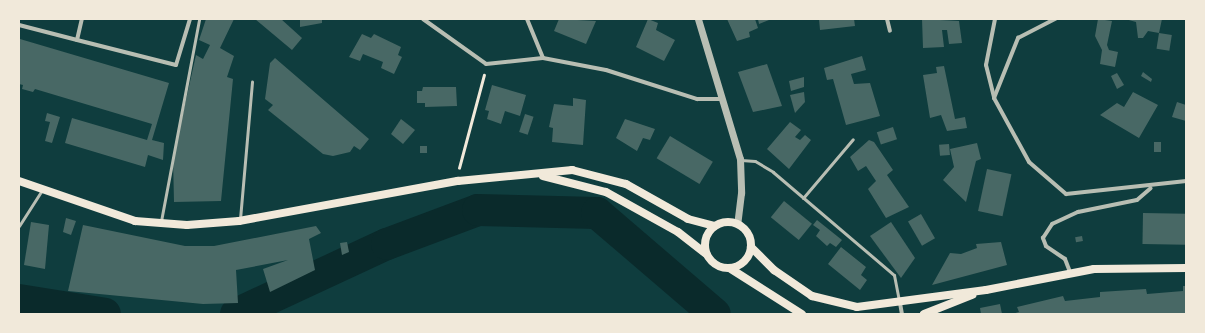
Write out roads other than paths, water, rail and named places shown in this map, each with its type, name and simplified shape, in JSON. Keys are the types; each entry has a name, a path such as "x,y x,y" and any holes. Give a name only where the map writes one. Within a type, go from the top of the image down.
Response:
{"main road":[{"path":"19,181 135,221 161,225 240,221 458,181 572,170 599,175 626,184 688,219 714,226 737,224 748,233 751,247 774,270 812,296 857,307 900,303 986,290 1070,272 1186,268"},
{"path":"535,174 606,192 678,232 706,254 720,268 731,269 802,314"},
{"path":"706,254 706,236 714,226"},
{"path":"731,269 745,262 751,247"},
{"path":"924,314 986,290"}],"street":[{"path":"77,40 82,19"},
{"path":"19,25 176,65 190,19"},
{"path":"423,19 486,64 543,58 606,70 697,99 723,99"},
{"path":"526,19 543,58"},
{"path":"698,19 740,159 741,193 737,224"},
{"path":"887,19 890,31"},
{"path":"995,19 986,65 994,98 1017,144 1029,162 1066,194 1152,187 1186,181"},
{"path":"994,98 1018,38 1055,19"},
{"path":"1070,272 1065,259 1046,246 1043,238 1052,224 1078,212 1137,200 1152,187"},
{"path":"900,303 902,314"}],"lane":[{"path":"161,225 198,19"},
{"path":"240,221 252,82"},
{"path":"803,198 853,138"},
{"path":"740,159 755,161 803,198 894,276 900,303"},
{"path":"19,226 43,189"}],"waterway":[{"path":"236,314 387,244 478,210 597,213 715,314"},
{"path":"19,300 105,314"}]}
